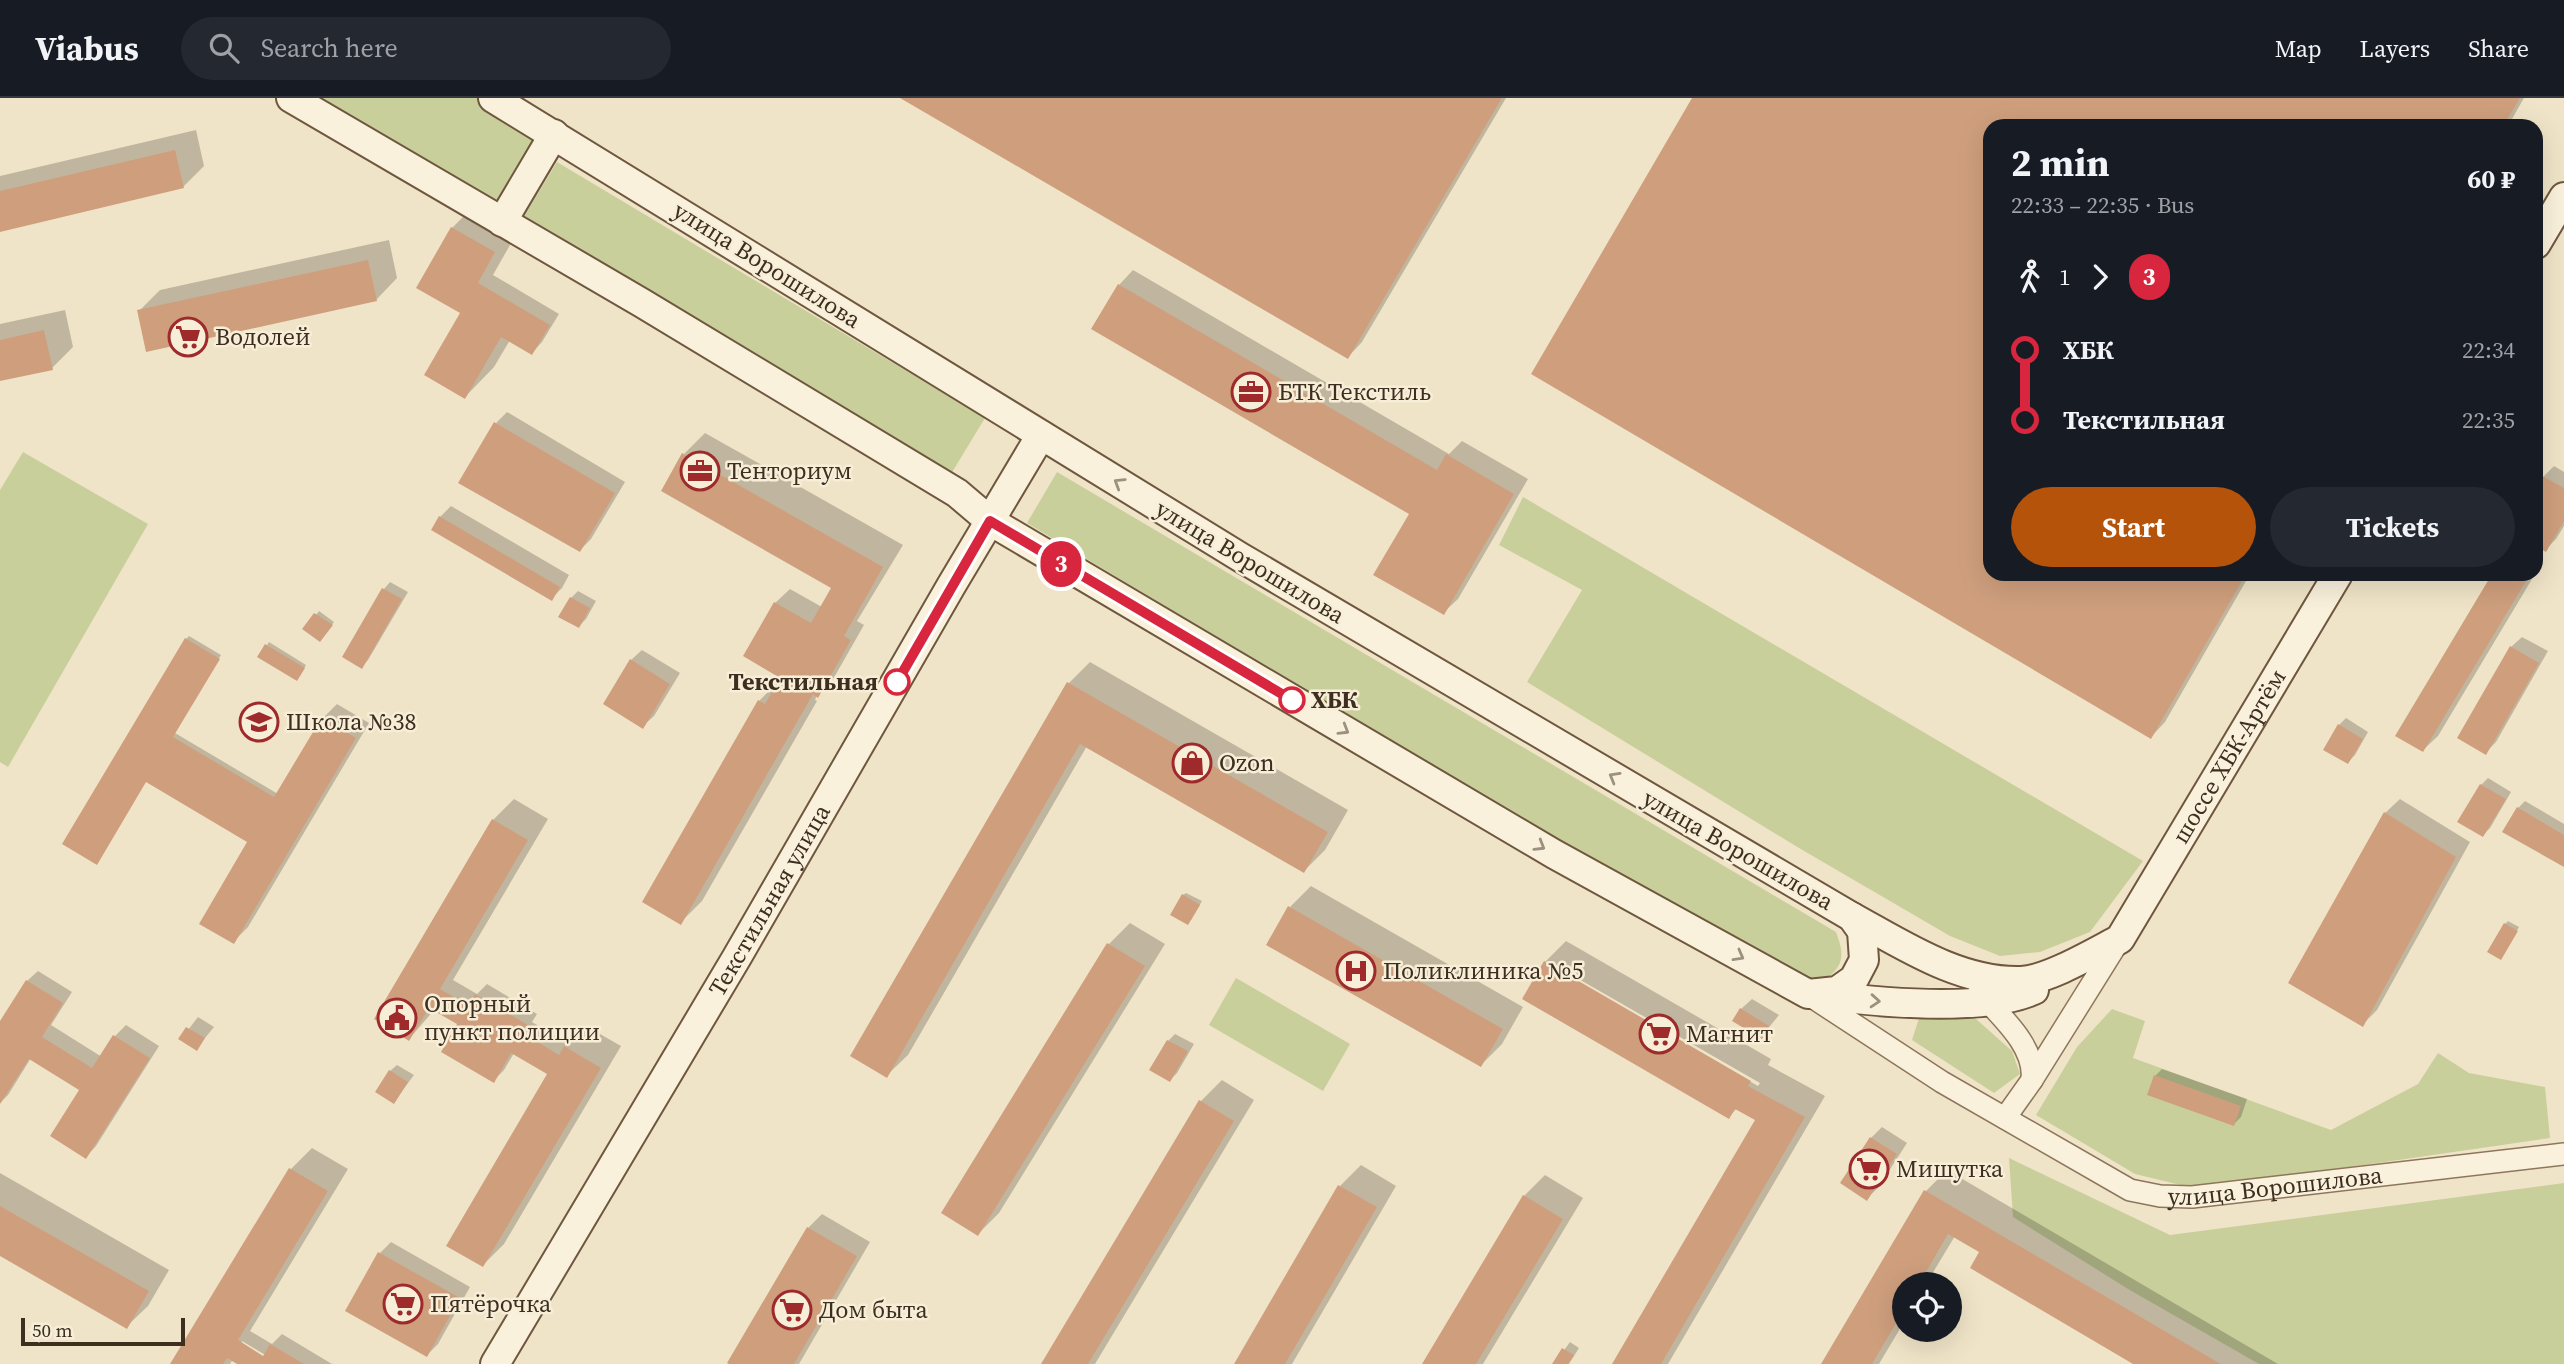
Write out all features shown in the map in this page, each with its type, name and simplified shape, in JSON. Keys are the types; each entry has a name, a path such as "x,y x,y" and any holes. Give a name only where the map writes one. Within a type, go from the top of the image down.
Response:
{"main road":[{"name":"улица Ворошилова","path":"291,98 700,337 957,493 990,521 1554,854 1808,994 1837,992 1854,979 1864,960 1862,931 1852,917 1261,570 493,98"},
{"path":"502,222 554,134"},
{"path":"2543,232 2564,197"},
{"name":"Текстильная улица","path":"495,1364 744,945 1041,435"},
{"name":"шоссе ХБК-Артём","path":"2120,939 2334,581"},
{"path":"1852,917 1985,989"},
{"path":"1808,994 1875,1002 1947,1003 1985,989 2023,981 2069,966 2120,939"}],"street":[{"path":"2005,1118 2032,1080 2120,939"},
{"path":"1985,989 2026,1047 2033,1070 2032,1080"},
{"name":"улица Ворошилова","path":"1808,994 1908,1060 2130,1190 2161,1196 2192,1197 2564,1154"}],"green space":[{"path":"291,98 493,98 554,134 502,222"},
{"path":"557,162 985,418 951,474 523,218"},
{"path":"23,452 148,524 8,767 0,762 0,490"},
{"path":"1057,472 1836,932 1841,949 1838,967 1821,983 1783,978 1027,523"},
{"path":"1523,497 2143,861 2090,932 2040,952 2000,956 1950,936 1799,848 1527,682 1582,590 1499,545"},
{"path":"1236,978 1350,1044 1323,1091 1209,1025"},
{"path":"2112,1009 2145,1021 2133,1058 2331,1130 2418,1084 2438,1053 2469,1073 2545,1087 2550,1138 2197,1189 2135,1174 2036,1115 2077,1047"},
{"path":"1920,1015 1975,1018 2012,1051 2020,1074 1994,1093 1912,1040"},
{"path":"2009,1158 2170,1235 2564,1183 2564,1364 2259,1364 2128,1289 2013,1217"}],"building":[{"path":"900,98 1502,98 1348,359"},
{"path":"1692,98 2520,98 2507,119 1983,119 1983,581 2242,581 2151,739 1531,374"},
{"path":"175,150 184,188 0,232 0,191"},
{"path":"451,227 495,252 478,283 550,325 532,355 501,337 465,399 424,375 460,313 416,288"},
{"path":"368,260 377,301 146,352 137,310"},
{"name":"БТК Текстиль","path":"1118,284 1437,470 1446,454 1514,494 1444,615 1373,575 1409,514 1091,329"},
{"path":"44,330 53,370 0,381 0,340"},
{"path":"494,422 615,493 580,552 458,483"},
{"path":"682,453 883,567 844,636 851,640 818,698 813,694 681,925 642,902 758,700 765,704 780,678 743,656 774,602 811,623 831,588 661,491"},
{"path":"2543,477 2564,488 2564,521 2546,552 2543,550"},
{"path":"439,516 560,587 552,601 431,530"},
{"path":"2488,581 2526,581 2423,752 2395,736"},
{"path":"382,588 402,599 362,669 342,657"},
{"path":"570,597 590,608 579,628 558,617"},
{"path":"314,613 333,625 320,642 302,629"},
{"path":"185,638 220,659 173,737 274,797 322,717 356,738 234,944 199,924 247,842 146,782 97,865 62,844"},
{"path":"265,644 305,668 297,681 257,657"},
{"path":"2510,646 2539,663 2486,755 2457,738"},
{"path":"630,659 670,684 643,729 603,704"},
{"path":"1067,682 1328,832 1304,873 1080,744 887,1078 850,1056"},
{"path":"2338,724 2363,739 2348,764 2323,750"},
{"path":"2480,784 2506,799 2483,837 2457,822"},
{"path":"2517,807 2564,835 2564,867 2502,832"},
{"path":"2384,812 2456,857 2363,1027 2288,983"},
{"path":"492,819 528,840 440,989 468,1005 475,994 528,1025 523,1033 559,1055 564,1046 601,1068 483,1267 446,1246 547,1074 511,1053 494,1083 441,1052 457,1024 429,1008 409,1041 374,1019"},
{"path":"1182,894 1200,905 1188,925 1170,915"},
{"path":"1288,906 1503,1029 1481,1067 1266,945"},
{"path":"2504,923 2518,931 2501,960 2487,952"},
{"path":"1107,943 1145,966 978,1236 941,1213"},
{"path":"1544,961 1751,1081 1748,1086 1805,1117 1661,1364 1612,1364 1755,1120 1735,1109 1729,1119 1522,999"},
{"path":"26,980 63,1003 42,1037 92,1068 113,1035 150,1058 86,1159 50,1136 79,1090 29,1059 0,1104 0,1021"},
{"path":"1740,1008 1769,1026 1762,1039 1732,1021"},
{"path":"186,1027 205,1038 197,1051 178,1039"},
{"path":"1167,1040 1188,1051 1170,1082 1149,1070"},
{"path":"389,1070 408,1082 394,1104 375,1092"},
{"path":"2154,1075 2241,1106 2234,1126 2147,1095"},
{"path":"1199,1100 1234,1121 1088,1364 1041,1364"},
{"name":"Мишутка","path":"1870,1137 1897,1154 1867,1201 1840,1183"},
{"path":"289,1168 328,1191 238,1340 263,1356 270,1344 304,1364 237,1364 227,1358 223,1364 170,1364"},
{"path":"1338,1185 1377,1207 1285,1364 1234,1364"},
{"path":"1924,1190 2221,1364 2133,1364 1970,1268 1979,1252 1948,1234 1926,1272 1892,1272 1892,1330 1872,1364 1821,1364"},
{"path":"1523,1195 1563,1219 1476,1364 1422,1364"},
{"path":"0,1206 149,1291 127,1329 0,1256"},
{"name":"Дом быта","path":"807,1227 857,1256 794,1364 727,1363"},
{"name":"Пятёрочка","path":"378,1252 460,1298 427,1357 345,1311"},
{"path":"1562,1348 1574,1355 1568,1364 1552,1364"}],"bus line":[{"name":"3","path":"897,682 990,521 1292,700"}],"place":[{"name":"Водолей","path":"188,337"},
{"name":"БТК Текстиль","path":"1251,392"},
{"name":"Тенториум","path":"700,471"},
{"name":"Текстильная","path":"897,682"},
{"name":"ХБК","path":"1292,700"},
{"name":"Школа №38","path":"259,722"},
{"name":"Ozon","path":"1192,763"},
{"name":"Поликлиника №5","path":"1356,971"},
{"name":"Опорный пункт полиции","path":"397,1018"},
{"name":"Магнит","path":"1659,1034"},
{"name":"Мишутка","path":"1869,1169"},
{"name":"Пятёрочка","path":"403,1304"},
{"name":"Дом быта","path":"792,1310"}]}
